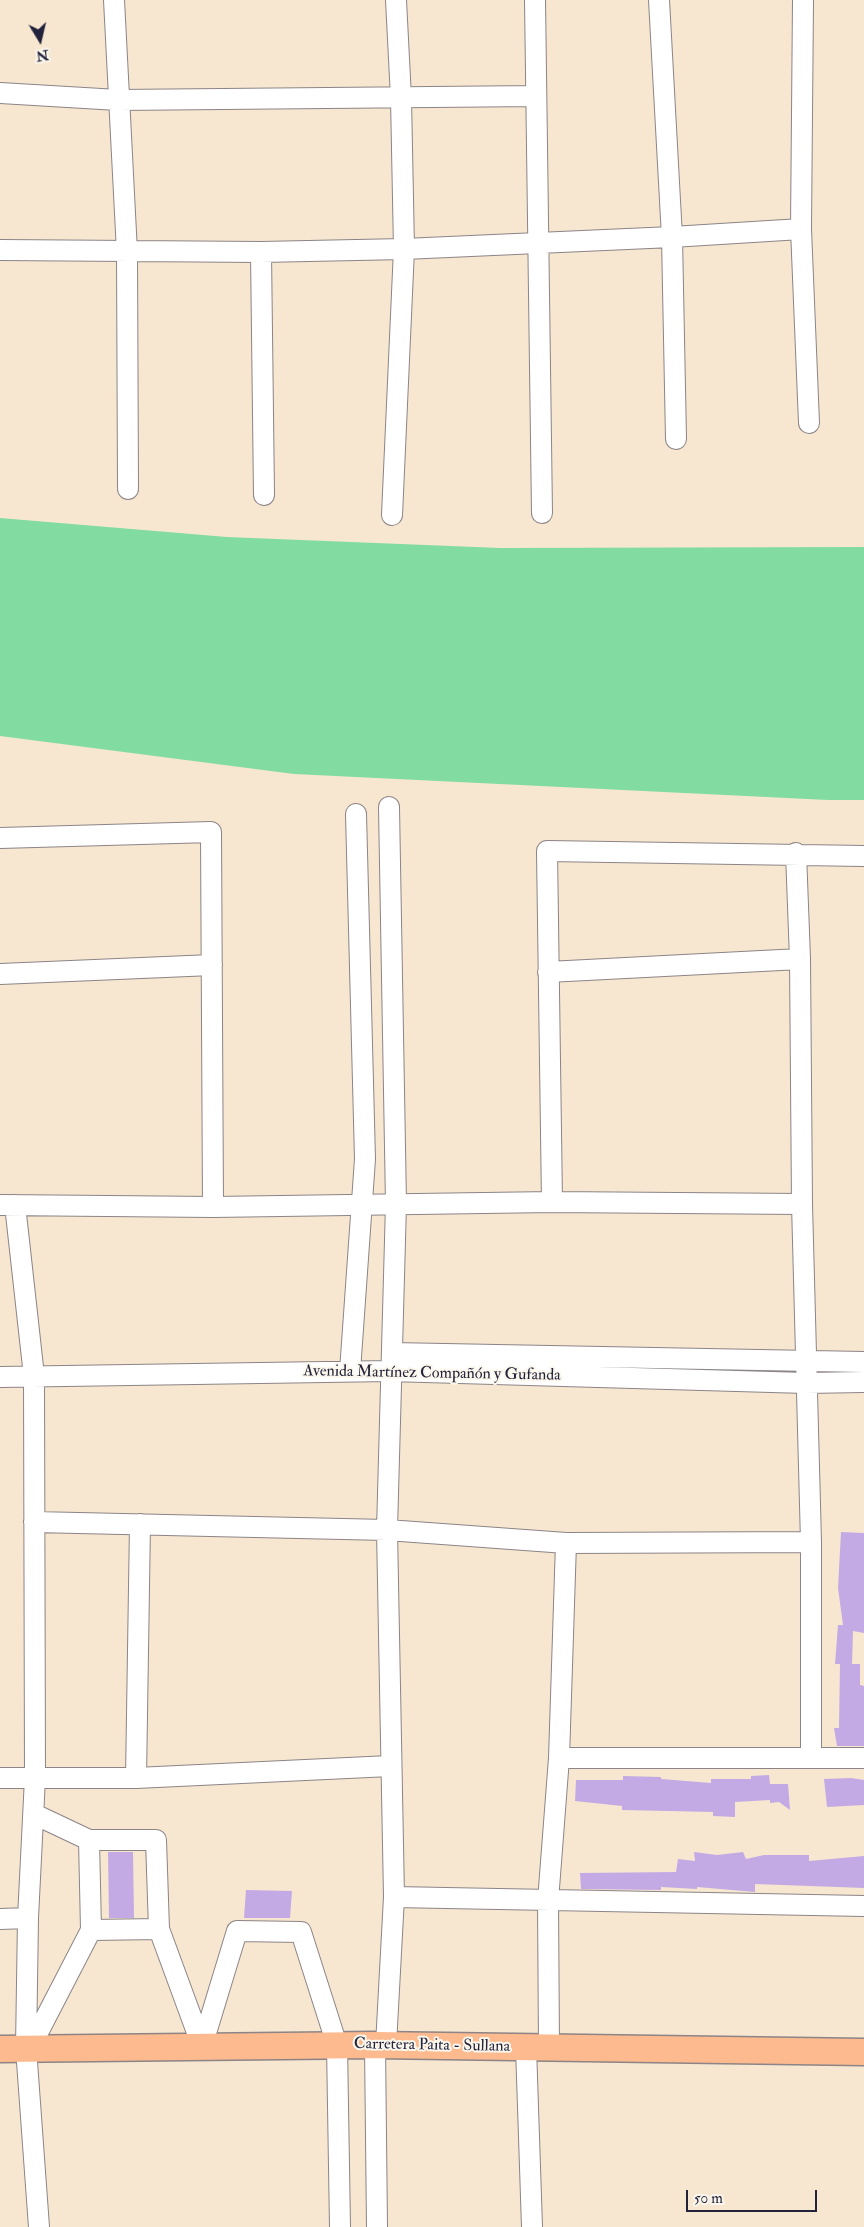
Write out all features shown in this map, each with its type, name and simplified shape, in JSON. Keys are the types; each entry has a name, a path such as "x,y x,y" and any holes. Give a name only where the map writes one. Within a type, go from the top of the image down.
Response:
{"main road":[{"name":"Carretera Paita - Sullana","path":"0,2049 337,2045 860,2047"}],"street":[{"path":"114,0 127,252 128,489"},
{"path":"392,515 404,249 401,98 396,0"},
{"path":"535,0 542,513"},
{"path":"659,0 672,238 676,439"},
{"path":"803,0 801,229 809,423"},
{"path":"0,93 118,100 536,96"},
{"path":"0,250 261,252 404,249 672,238 801,229"},
{"path":"261,252 264,495"},
{"path":"377,2227 381,2045 394,1898 387,1530 396,1204 389,807"},
{"path":"350,1371 365,1159 356,814"},
{"path":"0,838 211,832 213,1207"},
{"path":"552,1202 547,851 796,853 864,856"},
{"path":"796,853 800,959 802,1204 811,1542 812,1758"},
{"path":"548,972 800,959"},
{"path":"0,974 212,965"},
{"path":"39,2227 28,2048 28,1918 35,1778 34,1376 7,1205 213,1207 552,1202 802,1204"},
{"name":"Avenida Martínez Compañón y Gufanda","path":"0,1378 350,1371 391,1362 864,1362"},
{"name":"Avenida Martínez Compañón y Gufanda","path":"391,1362 806,1383 864,1382"},
{"path":"34,1522 387,1530 566,1543 811,1542"},
{"path":"136,1778 140,1524"},
{"path":"532,2227 537,2047 558,1758 566,1543"},
{"path":"558,1758 864,1758"},
{"path":"0,1778 136,1778 390,1766"},
{"path":"34,1814 89,1840 156,1840 159,1929 202,2046"},
{"path":"28,2048 91,1930 89,1840"},
{"path":"394,1898 864,1906"},
{"path":"0,1919 28,1918"},
{"path":"91,1930 159,1929"},
{"path":"202,2046 237,1931 301,1932 337,2045 340,2227"}],"green space":[{"path":"0,518 227,537 500,548 864,547 864,800 828,800 294,774 0,736"}],"building":[{"path":"841,1532 864,1533 864,1633 853,1631 852,1664 860,1664 860,1685 864,1686 864,1746 837,1746 834,1728 839,1728 840,1664 835,1664 838,1625 843,1625 838,1588"},
{"path":"769,1775 770,1784 788,1784 790,1810 779,1802 770,1803 770,1800 735,1802 735,1817 713,1816 713,1812 622,1810 622,1806 575,1801 576,1780 623,1780 623,1776 661,1777 661,1779 711,1783 711,1779 751,1779 751,1776"},
{"path":"851,1778 864,1780 864,1805 827,1807 824,1779"},
{"path":"108,1852 133,1852 134,1918 109,1918"},
{"path":"694,1852 717,1855 743,1852 746,1859 764,1855 809,1855 809,1861 864,1856 864,1888 755,1884 755,1892 697,1887 697,1889 661,1887 661,1890 581,1889 580,1873 676,1872 678,1859 695,1861"},
{"path":"246,1890 292,1891 290,1918 244,1918"}]}
